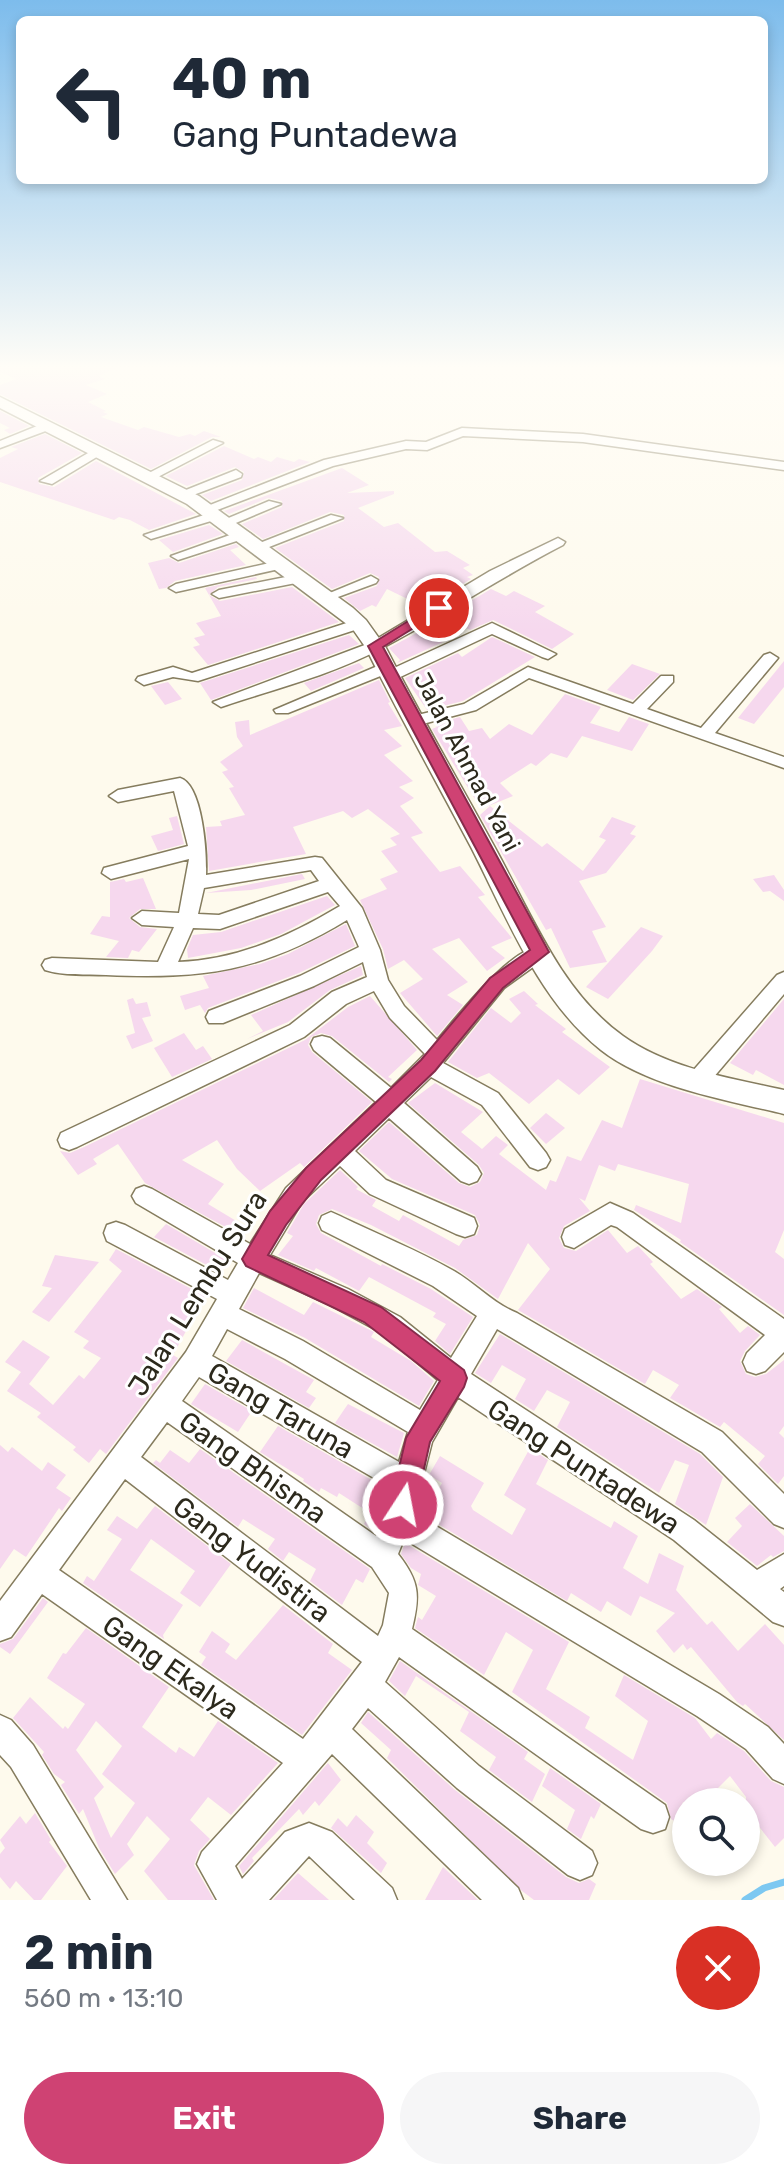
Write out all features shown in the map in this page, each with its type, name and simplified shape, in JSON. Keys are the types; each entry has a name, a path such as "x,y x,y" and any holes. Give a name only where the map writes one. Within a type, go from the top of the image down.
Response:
{"main road":[{"name":"Jalan Ahmad Yani","path":"107,456 183,494 230,525 359,624 375,646 540,952 567,994 612,1043 641,1059 699,1079 784,1102"}],"street":[{"path":"47,481 92,456"},
{"path":"149,476 191,456"},
{"path":"178,556 329,463 360,456"},
{"path":"710,456 784,466"},
{"path":"183,494 236,474"},
{"path":"230,525 274,504"},
{"path":"151,535 230,525 336,518"},
{"path":"221,702 314,671 375,646 495,574 558,542"},
{"path":"176,588 292,571"},
{"path":"219,594 292,571"},
{"path":"327,597 371,580"},
{"path":"144,680 173,672 192,678 359,624"},
{"path":"282,710 388,672 494,628 548,654"},
{"path":"703,736 770,658"},
{"path":"415,721 470,707 524,673 637,709 703,736 784,763"},
{"path":"637,709 667,679"},
{"path":"52,965 164,970 188,922 197,883 198,850 195,821 180,784 118,796"},
{"path":"111,873 198,850"},
{"path":"197,883 311,862 317,864 352,908 370,950 378,981 403,1020 433,1060 490,1099 538,1160"},
{"path":"142,918 220,922 333,883"},
{"path":"172,970 209,967 249,957 352,908"},
{"path":"216,1017 307,981 370,950"},
{"name":"Jalan Lembu Sura","path":"0,1626 195,1361 294,1195 338,1150 391,1104 433,1060 497,983 540,952"},
{"path":"699,1079 784,980"},
{"path":"69,1140 297,1031 339,998 378,981"},
{"path":"322,1044 469,1174"},
{"path":"338,1150 378,1187 465,1226"},
{"name":"Gang Puntadewa","path":"144,1196 254,1259 373,1314 472,1392 662,1515 784,1611"},
{"path":"574,1237 610,1213 625,1220 784,1334 756,1362"},
{"path":"331,1223 462,1290 479,1300 494,1316 508,1321 712,1442 784,1514"},
{"path":"116,1233 294,1350 426,1428"},
{"path":"236,1900 214,1864 331,1731 365,1685 388,1646 403,1607 404,1590 382,1557 409,1483 415,1449 488,1320 494,1316"},
{"name":"Gang Taruna","path":"195,1361 409,1483"},
{"name":"Gang Bhisma","path":"164,1404 382,1557"},
{"name":"Gang Yudistira","path":"122,1460 388,1646 653,1817"},
{"path":"399,1520 708,1705 757,1738 784,1768"},
{"path":"756,1588 784,1569"},
{"name":"Gang Ekalya","path":"39,1574 304,1759"},
{"path":"365,1685 468,1777 580,1863"},
{"path":"0,1731 22,1756 110,1900"},
{"path":"331,1731 499,1897"},
{"path":"246,1900 294,1847 302,1840 309,1839 320,1844 380,1900"}],"building":[{"path":"77,456 38,478 39,484 54,487 96,461 196,514 149,530 130,520 119,517 114,520 0,482 0,458"},
{"path":"124,456 176,456 151,469"},
{"path":"205,456 246,456 271,462 277,457 310,462 211,501 202,495 242,480 244,472 235,467 187,486 166,476"},
{"path":"342,468 369,485 347,493 394,491 394,494 358,508 384,527 398,523 435,552 447,551 470,565 463,568 473,575 467,577 471,579 424,607 387,589 376,607 372,605 360,611 344,598 377,586 379,577 370,573 332,589 275,548 344,521 344,515 330,512 263,539 242,524 282,507 282,501 268,498 229,514 224,511"},
{"path":"209,525 223,534 173,552 159,540"},
{"path":"236,544 239,547 230,550 246,565 175,581 166,588 159,589 148,563 169,558 179,563"},
{"path":"257,579 218,587 209,595 205,588"},
{"path":"292,587 339,622 208,665 193,647 200,645 194,638 205,635 196,623 221,616 209,595 220,601"},
{"path":"491,589 506,596 514,591 545,606 535,612 574,634 552,649 493,620 470,630 444,617"},
{"path":"424,629 443,642 397,663 400,660 389,648"},
{"path":"349,635 359,644 211,700 200,683"},
{"path":"492,637 535,657 463,701 427,710 405,678 458,653 462,657"},
{"path":"784,661 784,687 754,724 738,718"},
{"path":"359,663 364,668 311,691 304,683"},
{"path":"632,664 660,674 633,700 607,690"},
{"path":"379,680 402,726 384,730 402,746 384,755 413,781 399,787 414,798 400,806 423,833 411,837 440,872 460,866 485,895 478,897 512,938 491,947 505,958 487,971 459,938 432,949 468,982 447,995 463,1005 437,1036 400,993 423,979 404,960 388,969 383,949 360,900 387,889 380,879 398,872 381,851 397,845 390,838 400,834 368,809 352,818 343,811 293,827 306,854 209,871 206,827 222,826 220,821 245,815 229,788 234,787 222,772 228,770 220,762 243,746 237,737 235,722 249,720 250,735"},
{"path":"168,682 182,699 165,705 151,686"},
{"path":"565,694 601,707 590,723 619,732 629,717 649,724 632,751 582,736 567,758 551,753 536,766 531,763 500,783 513,796 481,809 432,729 437,727 435,724 460,717 469,731 482,728 490,739 509,724 532,735"},
{"path":"490,806 542,847 547,843 583,871 606,840 599,837 612,817 636,826 630,834 636,836 606,873 579,881 606,927 592,931 607,962 570,968 551,928 546,930 480,815"},
{"path":"177,816 184,844 158,851 151,836 173,830 169,818"},
{"path":"302,874 305,879 251,890 206,893"},
{"path":"774,875 784,890 784,901 770,891 763,892 753,879"},
{"path":"143,878 156,909 140,909 129,918 140,927 157,929 139,952 132,950 128,958 106,957 119,941 90,934 102,916 110,917 110,882"},
{"path":"327,896 335,905 281,934 241,948 188,958 187,949 193,935 221,932"},
{"path":"346,924 355,946 299,973 208,1008 205,1013 200,1005 185,1010 180,996 209,988 203,976 260,964 288,954"},
{"path":"641,927 663,936 608,999 586,987"},
{"path":"361,966 363,975 330,990 288,1022 247,1039 263,1031 251,1015"},
{"path":"524,991 538,1004 535,1005 566,1029 562,1032 610,1067 579,1095 558,1079 529,1104 489,1073 477,1078 448,1062 491,1008 511,1023 521,1013 509,999"},
{"path":"370,996 417,1050 388,1077 392,1079 389,1082 332,1036 321,1033 311,1037 308,1045 312,1052 372,1102 304,1167 300,1163 260,1191 237,1169 217,1140 182,1160 224,1184 208,1204 248,1228 242,1236 145,1183 118,1144 93,1159 97,1164 78,1175 60,1151 70,1153 84,1147 305,1040 348,1007"},
{"path":"133,998 136,1004 147,1002 151,1016 142,1018 153,1041 132,1049 126,1036 135,1033 127,1000"},
{"path":"784,999 784,1085 756,1070 753,1075 730,1063"},
{"path":"184,1033 196,1050 203,1046 212,1059 172,1077 154,1048"},
{"path":"640,1079 784,1123 784,1230 775,1252 784,1259 784,1315 634,1210 636,1205 681,1223 689,1184 618,1164 615,1171 599,1165 585,1201 579,1198 590,1211 564,1226 559,1238 564,1248 576,1251 608,1230 627,1253 638,1246 681,1299 697,1289 722,1307 719,1309 740,1333 748,1326 760,1335 740,1361 746,1374 755,1377 766,1374 784,1360 784,1426 779,1433 784,1438 784,1476 778,1484 758,1464 765,1456 724,1422 720,1427 670,1398 679,1385 653,1370 645,1384 518,1310 550,1269 528,1243 498,1299 455,1268 371,1225 332,1209 319,1215 316,1224 321,1233 431,1289 473,1317 450,1354 435,1341 446,1324 433,1317 436,1313 369,1277 359,1291 316,1268 314,1271 278,1255 293,1236 287,1233 304,1204 340,1170 358,1187 356,1189 376,1200 372,1206 399,1221 403,1215 459,1246 463,1240 477,1235 480,1225 475,1215 392,1179 359,1151 389,1122 459,1183 470,1187 480,1182 484,1173 479,1165 408,1103 435,1083 483,1112 461,1132 482,1149 496,1136 508,1145 499,1154 546,1190 550,1180 556,1182 567,1156 581,1161 602,1120 622,1128"},
{"path":"546,1113 565,1128 546,1144 530,1128"},
{"path":"166,1224 227,1260 218,1271 154,1237"},
{"path":"116,1249 205,1296 173,1355 178,1358 106,1454 100,1449 89,1463 73,1450 76,1447 37,1417 41,1413 7,1391 21,1372 5,1362 23,1340 50,1357 29,1384 53,1405 79,1375 84,1379 101,1358 83,1348 89,1341 74,1332 122,1271 109,1260"},
{"path":"55,1255 99,1262 49,1322 32,1312 52,1288 42,1286"},
{"path":"254,1288 304,1315 313,1302 374,1332 371,1337 411,1361 434,1381 419,1406 305,1338 243,1308"},
{"path":"500,1334 700,1454 723,1477 706,1525 675,1504 689,1465 675,1460 659,1493 557,1427 570,1402 547,1390 534,1411 515,1399 526,1379 502,1365 491,1383 475,1373"},
{"path":"242,1340 314,1380 306,1392 316,1398 309,1408 226,1361"},
{"path":"205,1384 252,1411 238,1432 191,1404"},
{"path":"348,1404 404,1433 397,1457 335,1423"},
{"path":"278,1426 389,1490 374,1531 364,1524 370,1513 339,1493 337,1497 321,1488 319,1492 260,1452"},
{"path":"0,1445 8,1452 12,1447 42,1471 48,1462 66,1475 56,1488 71,1498 62,1511 59,1508 26,1557 14,1549 0,1569"},
{"path":"530,1448 548,1460 536,1484 611,1528 614,1521 638,1536 623,1568 648,1584 659,1553 684,1566 676,1590 707,1625 712,1621 738,1651 765,1624 784,1645 784,1740 745,1704 743,1706 737,1702 691,1647 687,1650 683,1644 674,1653 656,1631 675,1613 640,1596 631,1616 607,1601 601,1612 571,1593 567,1601 423,1515 442,1483 429,1475 440,1456 484,1483 471,1506 473,1510 512,1535 526,1509 504,1495"},
{"path":"200,1449 370,1569 363,1583 356,1579 342,1605 310,1581 316,1569 289,1552 283,1561 268,1549 275,1539 243,1519 238,1527 153,1463 156,1460 160,1463 170,1450 189,1463"},
{"path":"750,1504 784,1536 784,1551 773,1557 771,1555 757,1566 727,1542 742,1526 735,1518"},
{"path":"155,1506 231,1564 200,1607 180,1593 195,1571 151,1539 130,1570 183,1605 163,1635 164,1639 83,1583 87,1576 94,1581 122,1539 107,1530 117,1516 137,1529"},
{"path":"405,1543 569,1642 546,1689 590,1717 585,1728 633,1760 648,1721 615,1696 624,1675 695,1718 711,1739 717,1733 744,1751 771,1781 784,1787 784,1838 775,1847 760,1828 760,1788 739,1788 730,1776 718,1788 672,1788 671,1819 667,1803 512,1692 533,1650 506,1632 484,1675 415,1628 418,1617 422,1620 436,1596 418,1585 421,1574 411,1568 401,1554"},
{"path":"43,1598 48,1602 10,1654 0,1647 0,1644 13,1639"},
{"path":"283,1605 333,1644 328,1653 352,1670 302,1735 201,1665 206,1657 199,1652 212,1631 230,1644 225,1652 236,1660"},
{"path":"86,1628 169,1687 142,1727 176,1753 179,1747 194,1757 218,1721 278,1763 231,1815 208,1797 190,1820 210,1839 199,1851 194,1865 214,1900 168,1900 144,1871 170,1839 147,1816 127,1844 134,1855 115,1874 99,1848 83,1809 79,1814 61,1785 65,1782 54,1774 42,1755 44,1752 13,1718 30,1697 63,1729 65,1726 68,1729 85,1704 47,1678 63,1653 66,1654","holes":["96,1721 122,1746 102,1774 135,1803 111,1838 94,1798 104,1787 76,1750"]},
{"path":"400,1661 528,1752 524,1759 545,1774 532,1802 489,1770 496,1757 460,1731 469,1712 416,1676 405,1696 389,1681"},
{"path":"368,1712 455,1790 566,1877 579,1883 589,1879 596,1884 589,1900 534,1900 522,1891 387,1758 391,1750 361,1723"},
{"path":"328,1763 341,1780 319,1806 315,1801 303,1815 299,1809 252,1858 254,1861 243,1874 239,1866"},
{"path":"550,1768 601,1804 594,1819 591,1816 581,1839 567,1829 575,1810 542,1786"},
{"path":"35,1813 51,1840 49,1842 67,1866 41,1900 34,1900 16,1881 10,1889 0,1877 0,1854 5,1848 0,1840 20,1816 26,1824"},
{"path":"356,1815 374,1832 367,1843 387,1863 381,1873 331,1828 338,1818 347,1827"},
{"path":"443,1867 478,1900 425,1900"},
{"path":"298,1873 329,1900 273,1900"}],"waterway":[{"path":"745,1900 764,1888 784,1882"}],"route":[{"path":"403,1505 419,1438 455,1378 391,1325 373,1314 254,1259 294,1195 428,1066 497,983 540,952 375,646 439,608"}]}
